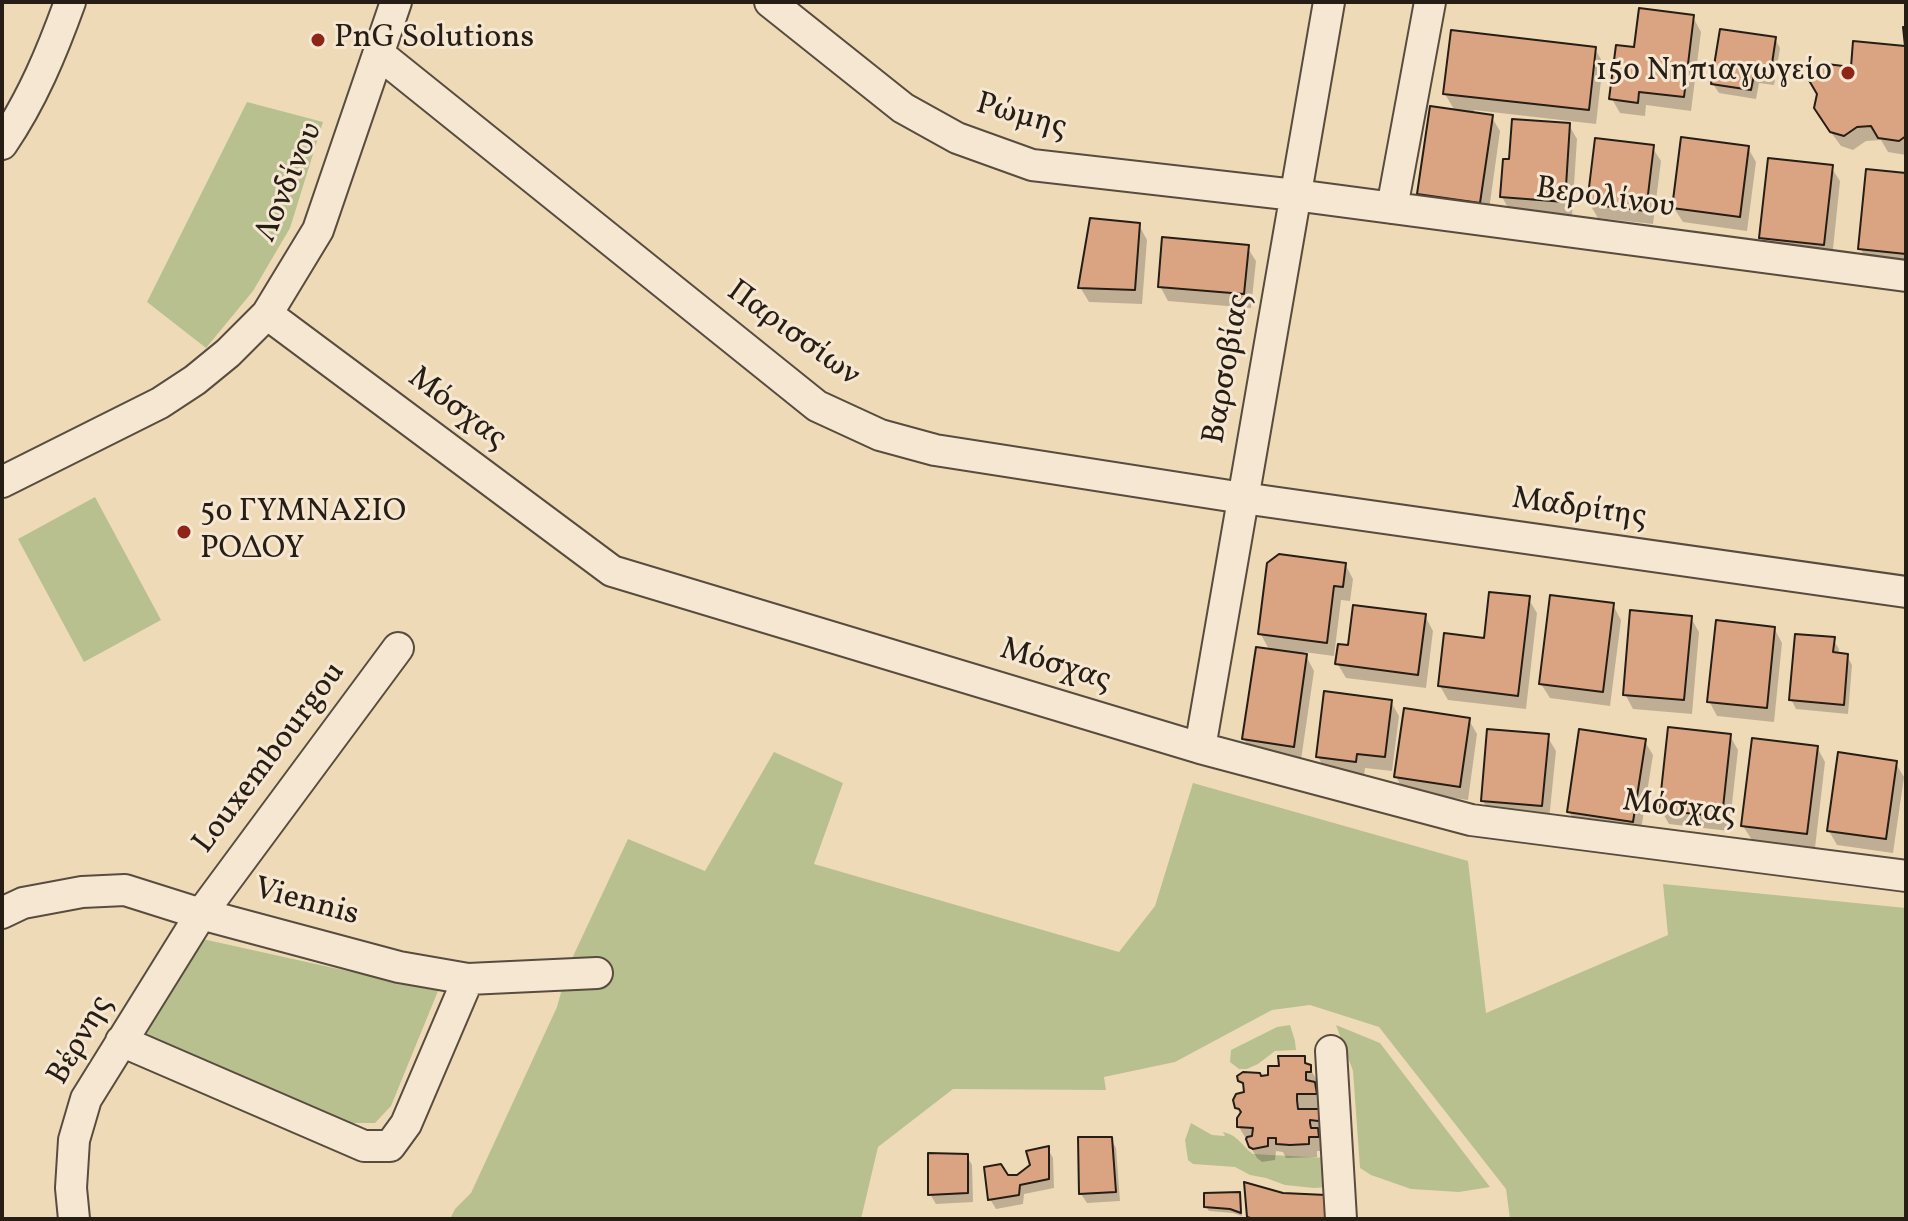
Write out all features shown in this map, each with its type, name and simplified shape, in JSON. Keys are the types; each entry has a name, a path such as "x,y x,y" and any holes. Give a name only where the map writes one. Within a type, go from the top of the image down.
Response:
{"street":[{"path":"2,144 17,123 50,57 70,2"},
{"name":"Λονδίνου","path":"2,482 160,403 217,362 267,314 318,230 396,2"},
{"name":"Ρώμης","path":"770,2 903,108 957,138 1032,165 1295,195"},
{"name":"Βαρσοβίας","path":"1200,748 1329,2"},
{"path":"1392,208 1430,2"},
{"name":"Παρισσίων","path":"379,54 817,406 880,435 935,450 1243,498"},
{"name":"Βερολίνου","path":"1295,195 1906,276"},
{"name":"Μόσχας","path":"267,314 612,571 1200,748 1471,820 1906,876"},
{"name":"Μαδρίτης","path":"1243,498 1906,592"},
{"name":"Louxembourgou","path":"201,914 398,648"},
{"name":"Viennis","path":"2,913 23,903 82,892 125,890 201,914 399,967 468,979 597,973"},
{"name":"Βέρνης","path":"74,1219 71,1188 74,1140 86,1099 201,914"},
{"path":"121,1041 364,1146 390,1146 406,1124 468,979"},
{"path":"1331,1051 1341,1219"}],"green space":[{"path":"247,102 323,122 290,228 253,291 206,348 147,302"},
{"path":"95,497 161,620 84,662 18,539"},
{"path":"774,752 843,783 814,864 1119,952 1155,906 1193,783 1468,861 1486,1013 1668,935 1663,884 1906,908 1906,1219 1510,1219 1506,1189 1379,1027 1310,1005 1272,1010 1175,1062 1104,1077 1106,1090 953,1089 878,1147 861,1219 450,1219 471,1193 557,1007 568,967 628,839 705,871"},
{"path":"198,938 438,991 391,1106 375,1123 345,1123 133,1033"},
{"path":"1290,1025 1296,1050 1275,1051 1247,1069 1239,1069 1230,1062 1231,1050 1277,1027"},
{"path":"1336,1025 1380,1043 1490,1187 1459,1192 1411,1189 1360,1168 1353,1071"},
{"path":"1191,1123 1212,1135 1225,1136 1223,1132 1232,1136 1253,1154 1328,1158 1330,1187 1285,1185 1250,1175 1235,1167 1193,1164 1188,1160 1185,1140"}],"building":[{"path":"1639,8 1694,15 1684,97 1639,92 1638,103 1609,99 1616,45 1634,47"},
{"path":"1903,27 1906,27 1906,136 1899,141 1878,138 1871,126 1857,127 1844,136 1830,132 1814,108 1817,94 1807,77 1827,64 1851,67 1853,41 1905,46"},
{"path":"1720,29 1776,37 1770,77 1754,75 1751,90 1711,84"},
{"path":"1451,30 1596,47 1589,110 1443,94"},
{"path":"1430,106 1493,115 1480,203 1417,194"},
{"path":"1512,119 1570,123 1565,202 1500,197 1503,159 1509,159"},
{"path":"1681,137 1749,146 1740,217 1672,208"},
{"path":"1595,138 1654,145 1646,211 1587,204"},
{"path":"1768,158 1833,165 1824,245 1759,238"},
{"path":"1866,169 1906,173 1906,254 1858,249"},
{"path":"1090,218 1140,223 1135,290 1078,288"},
{"path":"1162,237 1249,245 1244,294 1158,287"},
{"path":"1279,554 1346,563 1343,587 1334,586 1327,643 1258,634 1267,563"},
{"path":"1489,592 1530,596 1518,696 1438,686 1444,633 1484,638"},
{"path":"1550,595 1614,603 1603,692 1539,684"},
{"path":"1353,605 1426,614 1418,675 1335,664 1338,644 1348,645"},
{"path":"1630,610 1692,616 1684,700 1623,695"},
{"path":"1716,620 1775,627 1767,708 1707,702"},
{"path":"1795,634 1835,637 1833,652 1848,654 1844,705 1789,700"},
{"path":"1256,647 1307,654 1294,747 1242,739"},
{"path":"1324,691 1392,700 1385,757 1357,754 1356,762 1316,757"},
{"path":"1404,708 1470,718 1460,787 1394,777"},
{"path":"1668,727 1731,734 1722,817 1659,810"},
{"path":"1487,729 1549,734 1542,806 1481,801"},
{"path":"1579,729 1646,739 1633,822 1567,812"},
{"path":"1752,738 1818,746 1807,834 1741,826"},
{"path":"1838,752 1897,761 1886,839 1827,831"},
{"path":"1278,1056 1305,1056 1305,1063 1311,1065 1311,1072 1306,1072 1306,1080 1315,1082 1317,1094 1297,1094 1298,1109 1319,1109 1320,1119 1310,1120 1310,1123 1311,1128 1318,1128 1319,1137 1309,1137 1309,1144 1290,1145 1276,1144 1276,1138 1268,1138 1268,1146 1253,1149 1246,1139 1252,1136 1253,1128 1237,1127 1241,1112 1235,1108 1233,1100 1236,1094 1244,1092 1243,1083 1238,1081 1237,1076 1243,1072 1268,1075 1268,1066 1279,1066"},
{"path":"1078,1137 1112,1137 1116,1192 1079,1194"},
{"path":"1049,1146 1049,1179 1020,1185 1019,1195 988,1200 984,1167 1001,1164 1008,1175 1017,1175 1030,1165 1026,1151"},
{"path":"928,1153 968,1154 968,1193 928,1195"},
{"path":"1244,1182 1283,1193 1326,1195 1326,1219 1247,1217"},
{"path":"1240,1192 1241,1213 1204,1207 1204,1193"}],"place":[{"name":"PnG Solutions","path":"318,40"},
{"name":"15ο Νηπιαγωγείο","path":"1848,73"},
{"name":"5ο ΓΥΜΝΑΣΙΟ ΡΟΔΟΥ","path":"184,532"}]}
